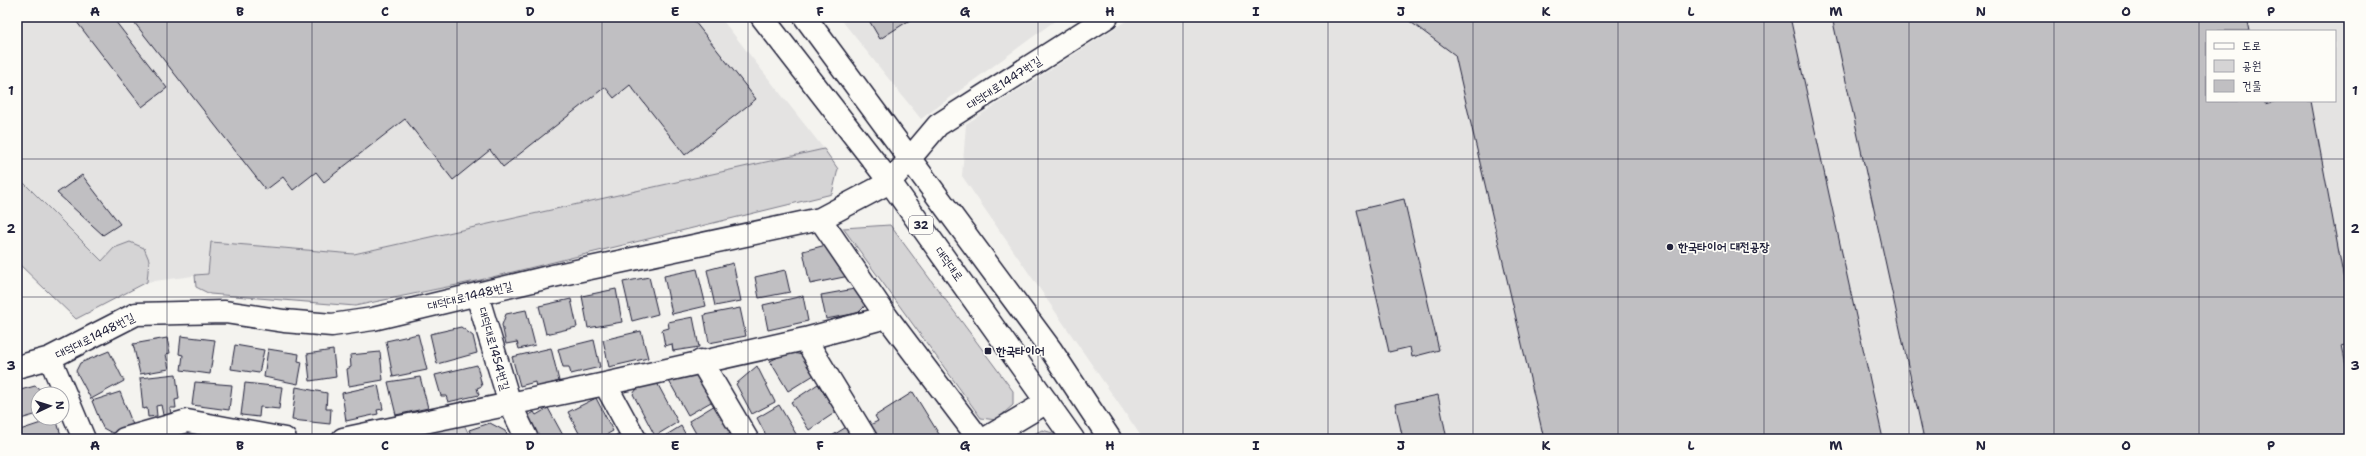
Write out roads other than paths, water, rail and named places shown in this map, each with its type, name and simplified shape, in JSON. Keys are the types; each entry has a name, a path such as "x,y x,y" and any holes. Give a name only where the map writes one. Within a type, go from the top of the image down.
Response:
{"street":[{"name":"대덕대로","path":"762,17 890,182 1073,439"},
{"name":"32","path":"805,17 1051,350 1110,439"},
{"name":"대덕대로1447번길","path":"911,159 938,125 1107,17"},
{"name":"대덕대로1448번길","path":"17,367 50,358 136,314 225,312 284,321 332,325 373,319 553,276 820,219 890,182 911,159"},
{"path":"820,219 887,317 979,439"},
{"name":"대덕대로1454번길","path":"478,295 510,404 527,439"},
{"name":"대덕대로1454번길","path":"343,439 606,384 701,361 805,339 887,317"},
{"path":"805,339 866,439"},
{"path":"50,358 84,439"},
{"path":"701,361 747,439"},
{"path":"606,384 635,439"},
{"path":"985,439 1047,402"},
{"path":"124,439 187,421 285,439"}],"place":[{"name":"한국타이어 대전공장","path":"1670,247"},
{"name":"한국타이어","path":"988,351"}]}
